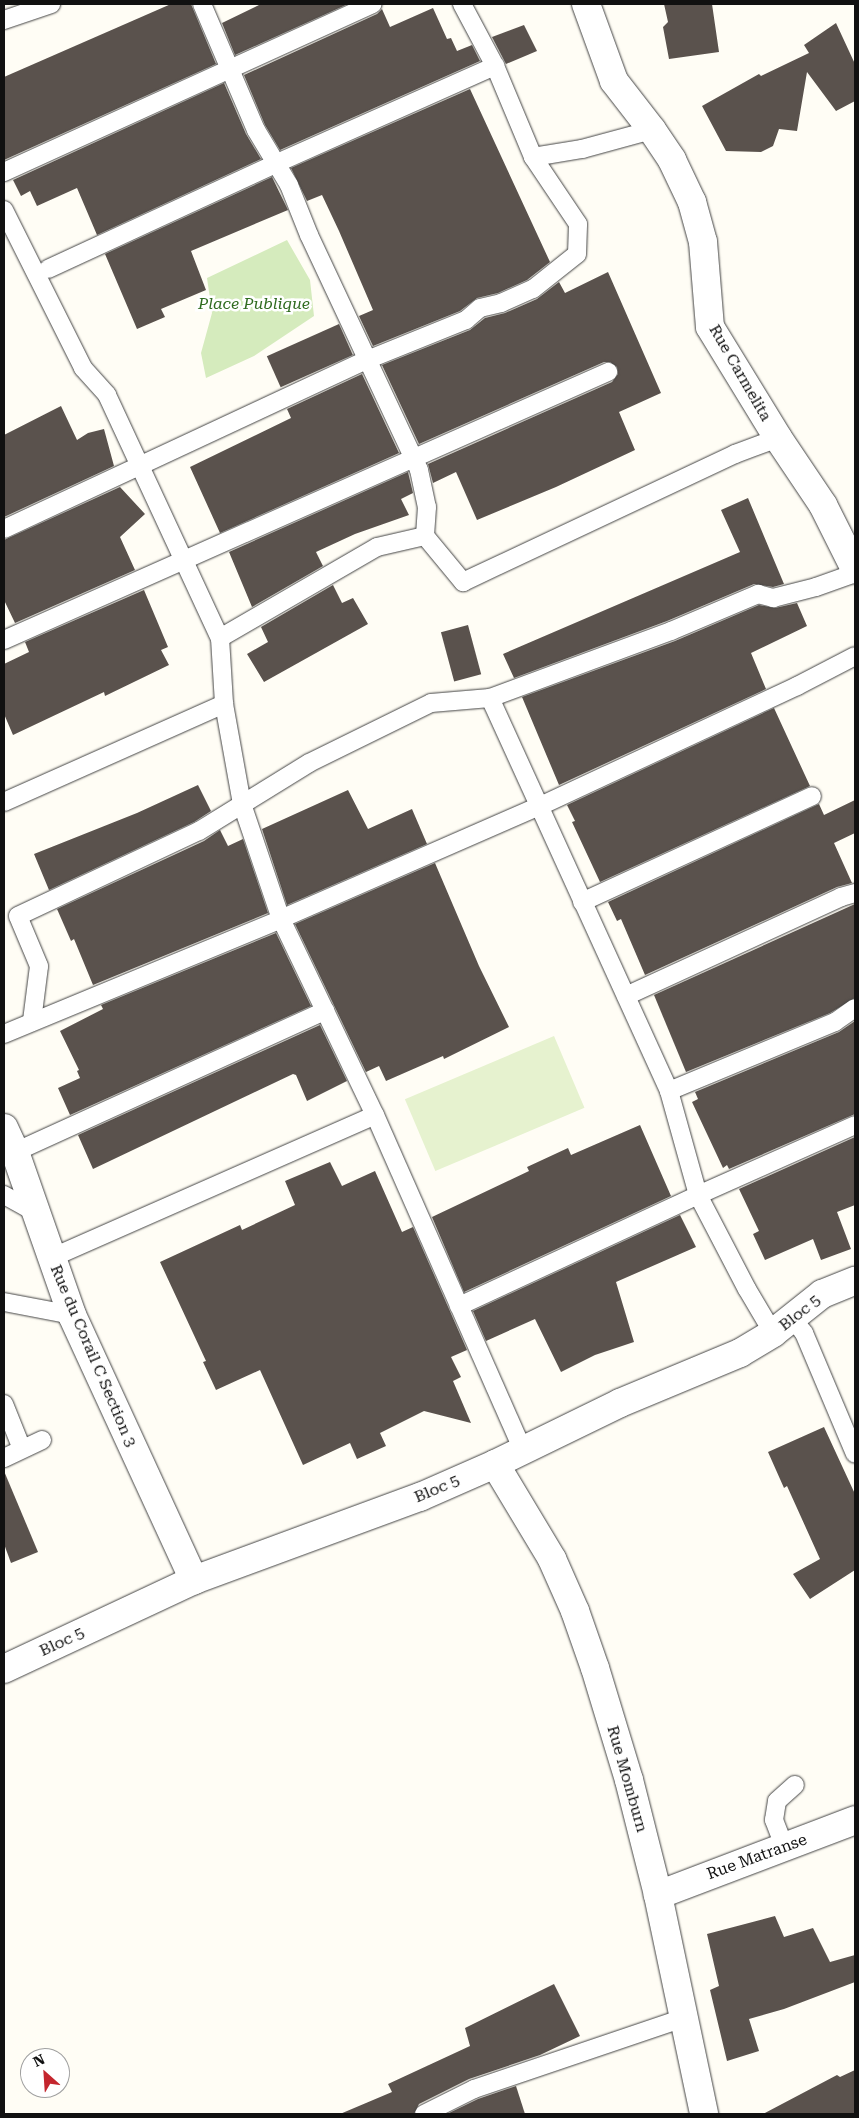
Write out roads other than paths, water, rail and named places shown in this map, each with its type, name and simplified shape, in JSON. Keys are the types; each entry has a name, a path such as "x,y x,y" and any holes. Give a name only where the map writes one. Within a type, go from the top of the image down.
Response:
{"street":[{"name":"Rue Carmelita","path":"586,4 614,81 652,130 672,160 692,202 703,242 710,327 778,438 823,505 855,569"},
{"name":"Rue du Corail C Section 3","path":"4,1128 15,1152 72,1315 194,1580"},
{"name":"Bloc 5","path":"4,1669 194,1580 420,1497 495,1464 522,1449 620,1403 740,1353 783,1326 822,1294 855,1281"},
{"name":"Rue Momburn","path":"495,1464 552,1559 575,1611 595,1668 629,1780 658,1895 704,2114"},
{"name":"Rue Matranse","path":"658,1895 855,1820"}],"lane":[{"path":"4,20 51,4"},
{"path":"202,4 256,130 278,162 367,360 413,459 420,470 427,507 425,536 463,582 735,454 778,438"},
{"path":"4,172 373,4"},
{"path":"4,529 140,464 367,360 466,320 480,308 501,303 534,289 577,254 578,224 532,158 495,66 462,4"},
{"path":"48,269 278,162 495,66"},
{"path":"532,158 582,148 652,130"},
{"path":"4,210 83,368 107,394 186,560 220,638 224,704 242,804 281,919 375,1115 522,1449"},
{"path":"4,640 608,372"},
{"path":"220,638 377,547 425,536"},
{"path":"32,1021 39,966 18,916 199,830 309,763 431,703 490,698 671,631 758,594 773,598 816,587 855,573"},
{"path":"4,1034 281,919 540,806 797,686 855,656"},
{"path":"490,698 669,1091 698,1195 747,1290 783,1326 804,1333 855,1454"},
{"path":"4,802 224,704"},
{"path":"582,902 812,796"},
{"path":"626,996 841,897 855,893"},
{"path":"669,1091 835,1022 855,1008"},
{"path":"15,1152 325,1011"},
{"path":"51,1258 375,1115"},
{"path":"459,1306 698,1195 855,1126"},
{"path":"4,1195 36,1214"},
{"path":"4,1302 72,1315"},
{"path":"4,1404 22,1449"},
{"path":"4,1458 42,1440"},
{"path":"784,1846 774,1820 777,1801 796,1785"},
{"path":"424,2114 474,2089 684,2018"}],"park label":[{"name":"Place Publique","path":"254,304"}]}
